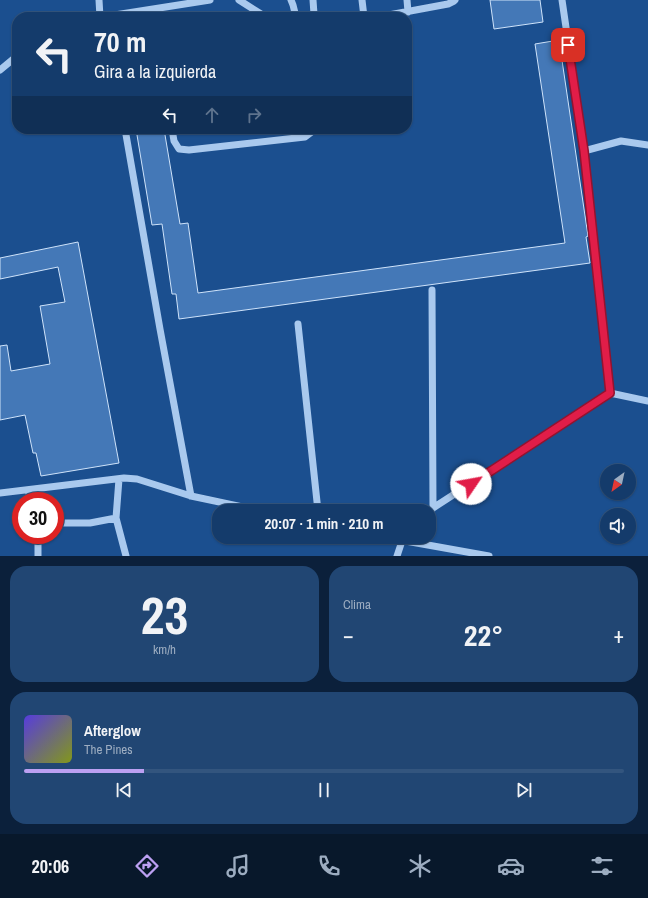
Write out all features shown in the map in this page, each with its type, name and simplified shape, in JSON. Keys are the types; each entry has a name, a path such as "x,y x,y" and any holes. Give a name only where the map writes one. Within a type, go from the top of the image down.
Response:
{"street":[{"path":"99,0 100,12"},
{"path":"133,12 210,0"},
{"path":"239,0 258,12"},
{"path":"291,0 295,12"},
{"path":"313,0 314,12"},
{"path":"362,0 363,12"},
{"path":"407,0 408,12 448,4 454,2 455,0"},
{"path":"562,0 584,151 610,393"},
{"path":"0,59 3,67 12,60"},
{"path":"125,134 191,496"},
{"path":"173,134 174,141 179,149 189,150 305,137 310,134"},
{"path":"584,151 621,141 648,145"},
{"path":"431,504 432,290"},
{"path":"298,324 317,504"},
{"path":"436,508 610,393 648,401"},
{"path":"119,479 116,518 126,556"},
{"path":"0,493 119,479 137,479 191,496 229,504"},
{"path":"64,523 90,523 116,518"},
{"path":"38,544 38,556"},
{"path":"397,556 402,544"},
{"path":"429,544 489,556"}],"building":[{"path":"490,0 540,0 543,22 494,29"},
{"path":"559,40 588,236 586,237 590,263 179,319 176,294 172,294 162,224 152,225 137,134 165,134 180,224 188,223 198,293 565,243 535,44"},
{"path":"78,242 119,463 41,476 36,453 33,453 25,415 0,420 0,346 7,345 11,371 50,364 40,306 65,302 58,267 0,279 0,258"}],"route":[{"path":"471,484 610,393 584,151 568,45"}]}
